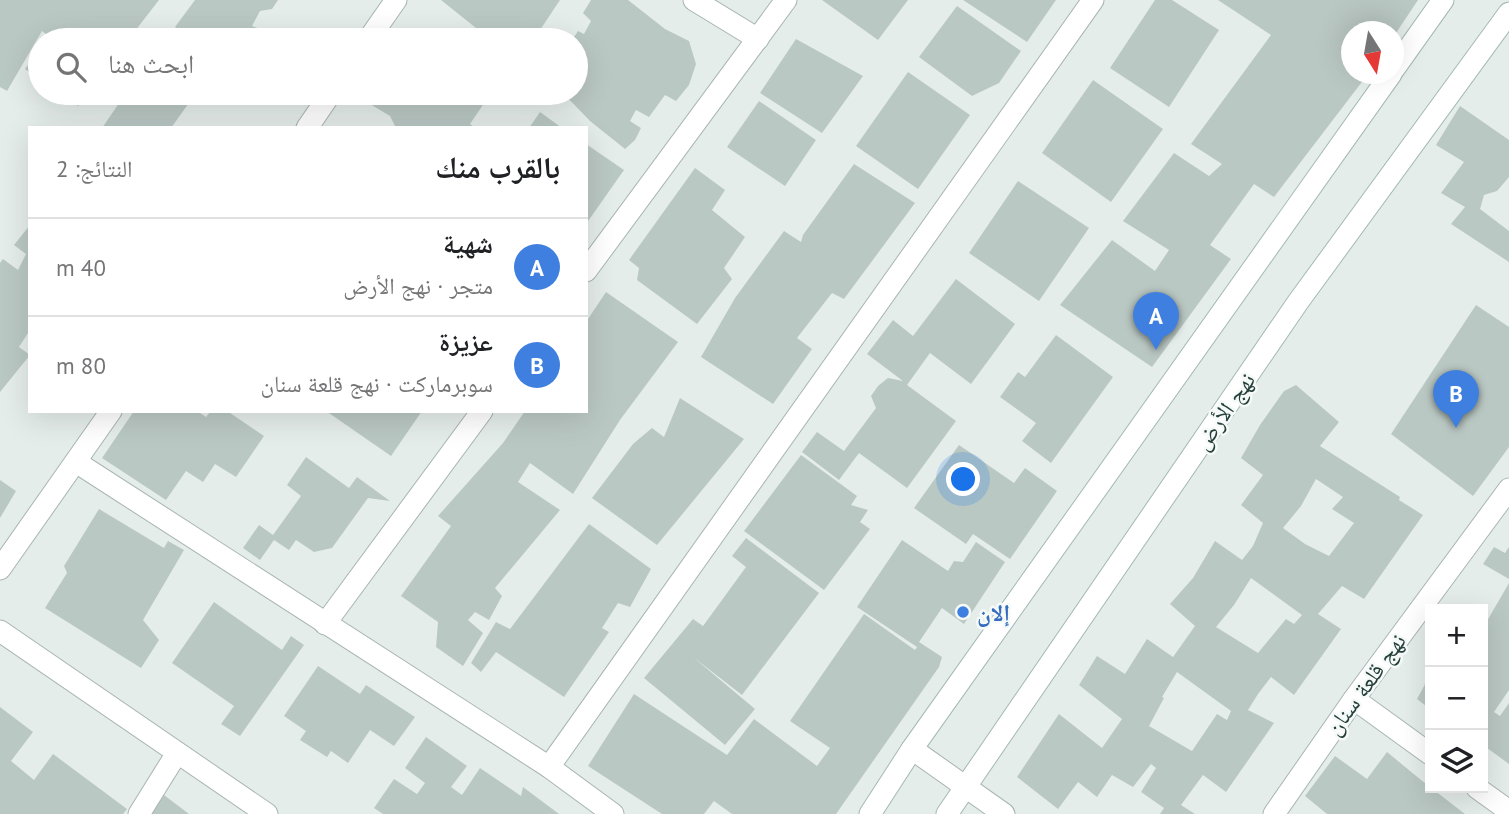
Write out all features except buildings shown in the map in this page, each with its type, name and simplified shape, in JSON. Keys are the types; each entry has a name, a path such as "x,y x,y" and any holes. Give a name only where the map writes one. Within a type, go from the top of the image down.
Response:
{"street":[{"path":"376,28 396,0"},
{"path":"694,0 758,39"},
{"path":"588,268 786,0"},
{"path":"549,766 1093,0"},
{"path":"1404,54 1443,0"},
{"name":"نهج الأرض","path":"947,814 1298,302 1509,13"},
{"path":"870,814 912,749 1383,84"},
{"path":"308,126 323,105"},
{"path":"0,569 110,413"},
{"path":"325,624 481,413"},
{"path":"76,462 549,766 613,814"},
{"name":"نهج قلعة سنان","path":"1274,814 1354,699 1509,489"},
{"path":"0,631 267,814"},
{"path":"1354,699 1425,750"},
{"path":"912,749 1004,814"},
{"path":"139,814 177,752"},
{"path":"1484,793 1509,811"}],"place":[{"name":"شهية","path":"1156,350"},
{"name":"عزيزة","path":"1456,428"},
{"name":"إلان","path":"963,612"}]}
